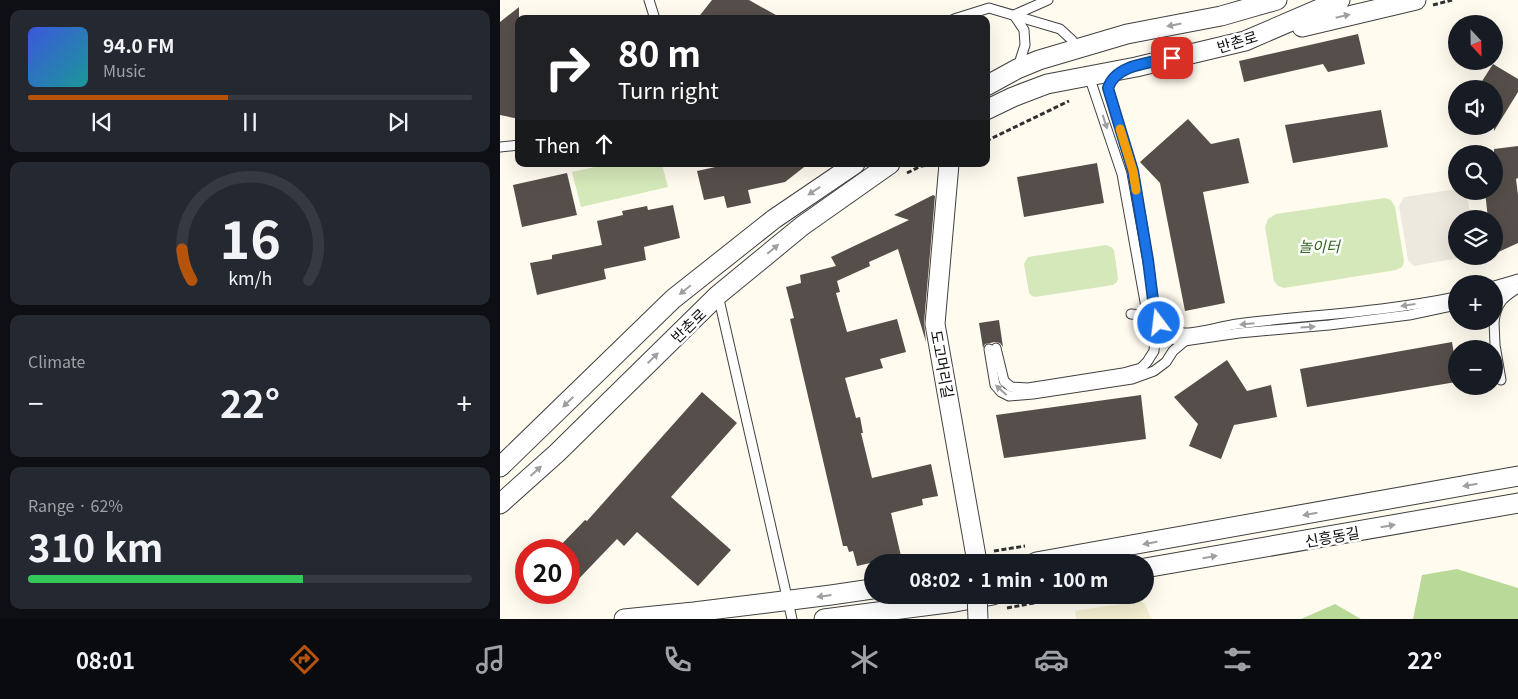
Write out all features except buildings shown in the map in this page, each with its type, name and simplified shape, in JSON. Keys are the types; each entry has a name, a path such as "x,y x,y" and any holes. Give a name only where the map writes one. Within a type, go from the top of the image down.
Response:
{"street":[{"name":"반촌로","path":"990,84 1017,69 1039,60 1127,34 1222,16 1278,0"},
{"name":"반촌로","path":"990,108 1047,84 1136,67 1245,41 1340,0"},
{"path":"1245,41 1409,1"},
{"path":"1078,49 1089,76"},
{"name":"반촌로","path":"500,467 674,299 774,218 850,167"},
{"name":"반촌로","path":"500,504 557,453 718,295 802,226 886,167"},
{"name":"도고머리길","path":"949,167 935,324 983,554"},
{"path":"1034,554 1518,476"},
{"name":"신흥동길","path":"1154,566 1518,503"},
{"path":"624,619 790,610 864,590"},
{"path":"824,619 976,604"},
{"path":"977,604 978,619"}],"lane":[{"path":"649,0 654,15"},
{"path":"1014,16 1048,0"},
{"path":"967,15 989,8 1060,30 1072,40 1078,49"},
{"path":"1014,16 1024,30 1025,45 1017,69"},
{"path":"1136,67 1121,70 1114,76 1108,88 1133,171 1148,260 1157,331 1154,351 1141,368 1123,373 1028,388 1011,387 1004,381 993,348 995,385 1001,392 1009,396 1132,379 1154,371 1166,362 1173,351 1184,341 1204,330"},
{"path":"1089,76 1122,174 1149,324"},
{"path":"500,147 515,145"},
{"path":"1503,283 1518,279"},
{"path":"1503,292 1518,288"},
{"path":"1503,299 1518,288"},
{"path":"718,295 790,610"},
{"path":"1155,316 1159,323 1184,333 1237,324 1326,316 1448,299"},
{"path":"1131,314 1141,315 1166,338 1184,341 1239,333 1329,325 1409,315 1448,307"}],"path":[{"path":"990,139 1074,98"}],"shaded area":[{"path":"1448,190 1448,200 1468,200 1469,210 1448,210 1448,260 1414,266 1408,260 1399,206 1404,197"},
{"path":"1121,604 1145,604 1153,619 1076,619 1075,611"}],"green space":[{"path":"594,167 663,167 668,187 581,207 572,172"},
{"name":"놀이터","path":"1385,198 1391,200 1395,207 1404,261 1402,267 1396,270 1284,288 1278,286 1274,281 1265,227 1268,219 1276,214"},
{"path":"1106,245 1114,250 1118,278 1117,282 1113,285 1035,297 1029,293 1024,264 1028,257"},
{"path":"1457,569 1518,588 1518,619 1413,619 1422,575"},
{"path":"1335,604 1361,619 1301,619"}],"slow traffic":[{"path":"1120,129 1133,171 1136,190"}],"route":[{"path":"1159,323 1155,316 1133,171 1108,88 1110,80 1121,70 1172,58"}]}
